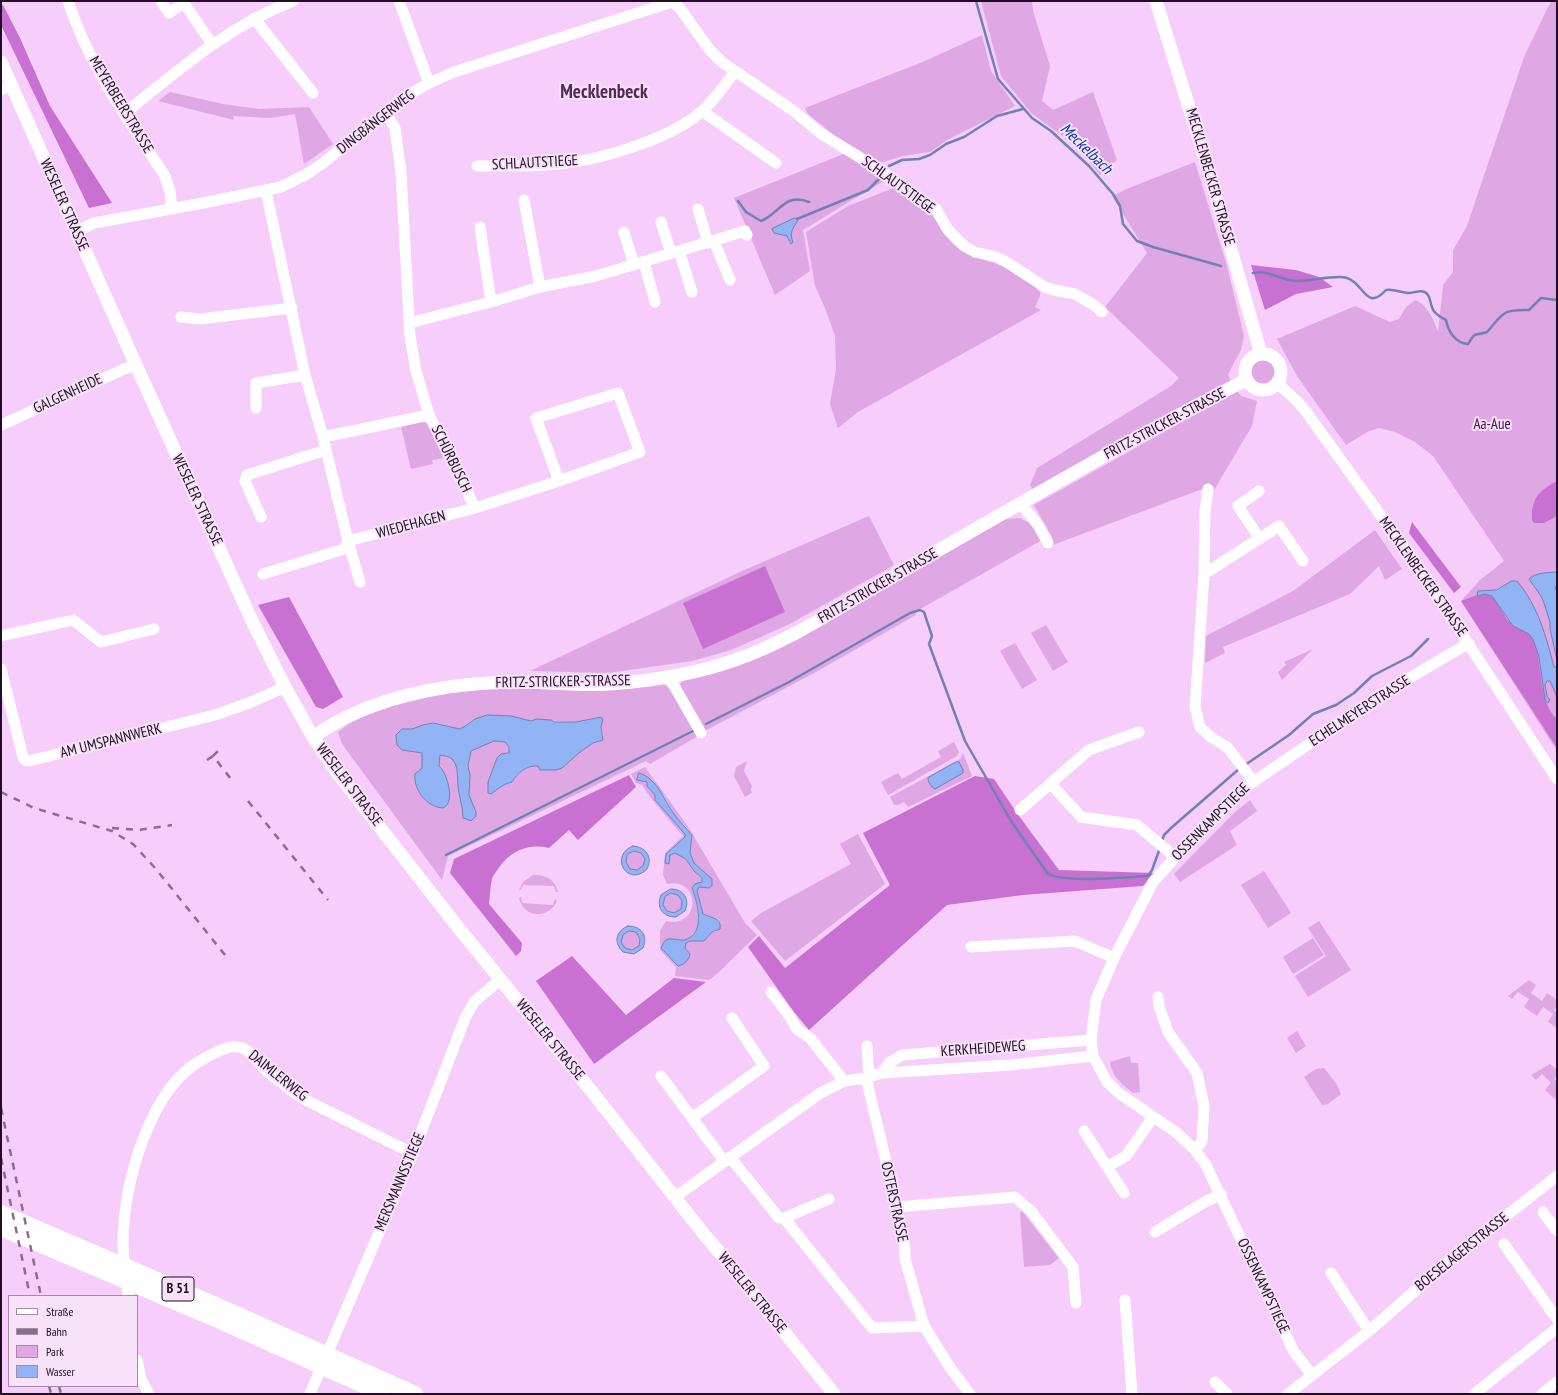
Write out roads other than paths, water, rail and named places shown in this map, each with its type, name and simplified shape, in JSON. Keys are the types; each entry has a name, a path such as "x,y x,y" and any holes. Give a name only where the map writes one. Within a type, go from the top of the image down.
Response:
{"highway":[{"name":"B 51","path":"1,1213 225,1309 351,1372 382,1394"},
{"name":"B 51","path":"1,1228 220,1321 351,1372 415,1394"}],"main road":[{"name":"MECKLENBECKER STRASSE","path":"1156,1 1205,159 1260,354"},
{"name":"WESELER STRASSE","path":"1,62 6,88 76,232 250,616 285,687 313,737 345,782 457,926 502,979 834,1394"},
{"path":"1260,354 1268,355 1274,358 1281,370 1277,383 1272,388 1266,390 1258,390 1251,386 1246,380 1246,366 1254,356 1260,354"},
{"name":"FRITZ-STRICKER-STRASSE","path":"313,737 330,724 361,711 389,701 442,689 508,682 608,684 669,677 695,672 735,660 772,646 1132,440 1246,380"}],"street":[{"name":"MEYERBEERSTRASSE","path":"68,1 76,25 98,72 124,114 166,176 172,209"},
{"path":"161,1 169,14 184,2 212,44"},
{"path":"124,114 212,44 254,18 293,1"},
{"path":"399,1 429,83"},
{"name":"DINGBÄNGERWEG","path":"76,232 94,223 281,187 307,174 412,93 429,83 461,70 674,1"},
{"name":"SCHLAUTSTIEGE","path":"674,1 709,49 722,62 795,112 820,132 877,168 936,209 948,230 964,246 975,252 996,257 1005,261 1045,287 1075,294 1094,305 1102,312"},
{"path":"254,18 313,92"},
{"name":"SCHLAUTSTIEGE","path":"477,166 559,164 588,160 643,143 679,128 702,111 735,72"},
{"path":"702,111 776,163"},
{"name":"SCHÜRBUSCH","path":"386,113 395,128 401,172 409,323 416,371 429,415 475,508 559,481 640,452 618,393 536,418 559,481"},
{"path":"266,191 305,375 323,437 348,541 360,582"},
{"path":"524,200 540,287"},
{"path":"698,209 711,242 730,280"},
{"path":"661,222 692,292"},
{"path":"480,227 492,302"},
{"path":"409,323 492,302 540,287 596,276 745,231 747,236"},
{"path":"624,232 655,302"},
{"path":"181,317 200,319 292,308"},
{"name":"GALGENHEIDE","path":"1,425 124,369 136,366"},
{"path":"256,408 256,383 305,375"},
{"name":"MECKLENBECKER STRASSE","path":"1277,383 1298,402 1307,413 1417,566 1557,779"},
{"path":"323,437 429,415"},
{"path":"260,517 245,481 247,475 326,450"},
{"name":"OSSENKAMPSTIEGE","path":"1208,489 1205,511 1204,574 1195,707 1200,727 1211,737 1228,748 1254,782 1229,802 1172,854 1153,882 1114,958 1096,1000 1091,1040 1093,1056 1107,1082 1120,1094 1177,1133 1195,1150 1206,1165 1221,1194 1294,1352 1312,1375"},
{"path":"1258,491 1238,506 1260,539"},
{"path":"1021,504 1038,525 1048,543"},
{"name":"WIEDEHAGEN","path":"263,574 344,549 348,541 475,508"},
{"path":"1204,574 1279,526 1303,561"},
{"path":"1,636 73,620 101,642 154,629"},
{"name":"ECHELMEYERSTRASSE","path":"1254,782 1389,690 1469,643"},
{"name":"AM UMSPANNWERK","path":"1,670 24,760 29,761 215,715 249,703 285,687"},
{"path":"669,677 701,733"},
{"path":"1020,810 1089,750 1139,732"},
{"path":"1051,784 1081,817 1137,825 1172,854"},
{"path":"970,947 1075,941 1114,958"},
{"name":"MERSMANNSSTIEGE","path":"310,1394 413,1153 469,1009 475,1001 502,979"},
{"path":"771,992 797,1029 810,1038 844,1081"},
{"path":"1158,997 1159,1006 1168,1032 1197,1073 1204,1106 1202,1141 1195,1150"},
{"path":"692,1118 764,1066 732,1018"},
{"name":"KERKHEIDEWEG","path":"882,1073 889,1063 902,1055 1091,1040"},
{"name":"DAIMLERWEG","path":"128,1295 123,1242 130,1184 137,1158 145,1135 165,1094 179,1078 197,1062 227,1048 234,1046 241,1047 268,1072 300,1096 413,1153"},
{"path":"867,1046 867,1077"},
{"name":"KERKHEIDEWEG","path":"675,1197 819,1094 844,1081 882,1073 1011,1065 1093,1056"},
{"path":"661,1076 692,1118 781,1218 872,1328 924,1326"},
{"name":"OSTERSTRASSE","path":"867,1077 897,1207 905,1248 905,1258 924,1326 951,1369 970,1394"},
{"path":"1107,1167 1126,1156 1153,1117"},
{"path":"1084,1131 1124,1193"},
{"name":"BOESELAGERSTRASSE","path":"1288,1394 1369,1331 1456,1255 1557,1176"},
{"path":"1155,1232 1221,1194"},
{"path":"897,1207 1015,1197 1032,1212 1073,1267 1076,1303"},
{"path":"781,1218 829,1199"},
{"path":"1543,1212 1557,1230"},
{"name":"BOESELAGERSTRASSE","path":"1504,1244 1557,1319"},
{"path":"1331,1273 1369,1331"},
{"path":"1125,1300 1132,1394"},
{"path":"1474,1394 1557,1328"},
{"path":"138,1365 141,1379 149,1394"},
{"path":"1215,1382 1227,1394"},
{"path":"1542,1394 1557,1382"}],"water":[{"path":"795,218 798,220 792,231 791,236 793,242 791,244 787,236 774,233 772,229"},
{"path":"1557,572 1557,584 1555,588 1557,591 1557,660 1550,629 1550,622 1544,603 1529,579 1539,574"},
{"path":"1512,581 1517,581 1531,601 1544,633 1554,667 1557,667 1557,697 1550,681 1547,681 1545,685 1547,696 1550,700 1548,703 1545,699 1539,657 1533,639 1529,634 1513,626 1492,596 1484,594 1477,595 1478,591 1496,590"},
{"path":"488,715 511,716 531,721 537,719 551,720 555,722 576,722 601,717 603,719 601,727 603,740 593,743 562,768 556,770 540,770 538,766 534,766 526,768 512,782 503,785 491,794 488,793 488,782 497,758 501,754 509,753 509,747 505,742 494,741 471,751 468,766 470,775 469,795 476,812 476,816 471,821 463,818 457,769 452,759 440,755 439,766 446,778 450,795 446,806 443,808 437,807 422,797 416,786 415,774 422,768 422,753 402,750 397,745 396,735 402,729 412,729 433,723 460,729 475,719"},
{"path":"956,762 959,762 963,773 935,789 932,787 928,778"},
{"path":"639,773 655,784 676,817 692,835 690,853 694,863 712,879 712,886 709,888 699,887 697,891 703,914 718,920 720,929 712,932 704,941 690,941 686,943 685,948 690,954 684,963 678,966 661,948 666,940 684,940 691,937 695,932 698,925 698,910 692,888 695,884 702,882 702,878 694,871 686,859 675,853 670,855 669,864 665,863 666,854 685,837 685,834 655,800 655,795 647,786 647,782 637,780"},
{"path":"633,846 642,848 649,857 649,865 647,869 640,874 633,875 628,873 621,863 622,856","holes":["634,851 641,853 645,859 643,866 637,870 630,869 626,862 627,855"]},
{"path":"671,889 676,889 682,893 687,902 685,911 676,917 671,917 664,913 659,904 661,895","holes":["671,893 678,895 682,901 681,909 674,913 667,911 663,905 665,897"]},
{"path":"633,926 643,932 645,940 643,948 634,954 623,952 618,944 617,937 624,928","holes":["629,931 636,932 640,939 639,946 632,950 625,948 621,942 623,935"]}],"waterway":[{"name":"Meckelbach","path":"976,1 998,79 1032,118 1051,131 1089,166 1113,194 1120,206 1123,224 1137,241 1221,266"},
{"path":"889,166 902,160 919,159 930,155 946,144 964,137 997,116 1023,109"},
{"path":"797,219 868,190 879,179"},
{"path":"738,201 746,212 761,221 788,202 794,200 809,202"},
{"name":"Meckelbach","path":"1253,273 1263,272 1295,281 1330,277 1347,278 1353,281 1369,297 1374,298 1386,290 1408,293 1419,291 1424,292 1429,296 1431,306 1435,313 1446,320 1448,328 1453,336 1459,341 1468,344 1474,335 1487,332 1500,317 1508,312 1513,310 1529,310 1541,298 1557,300"},
{"path":"706,724 789,682 910,613 920,610 924,612 932,636 929,644 965,741 1011,821 1048,874 1057,877 1081,879 1148,876 1152,870 1160,848"},
{"path":"1245,765 1289,735 1313,714 1336,705 1354,693 1372,676 1411,656 1428,639"},
{"path":"446,855 695,730"},
{"path":"1162,841 1164,835 1171,828 1239,769"}],"railway":[{"path":"213,756 221,748"},
{"path":"207,760 213,756 231,779"},
{"path":"1,792 34,808 112,831 133,844 156,869 229,960"},
{"path":"248,801 328,900"},
{"path":"112,828 138,830 172,825"},
{"path":"1,1108 41,1295"},
{"path":"1,1158 30,1295"},
{"path":"49,1387 51,1394"},
{"path":"59,1387 61,1394"}],"district":[{"name":"Mecklenbeck","path":"604,93"}],"park label":[{"name":"Aa-Aue","path":"1492,425"}]}
